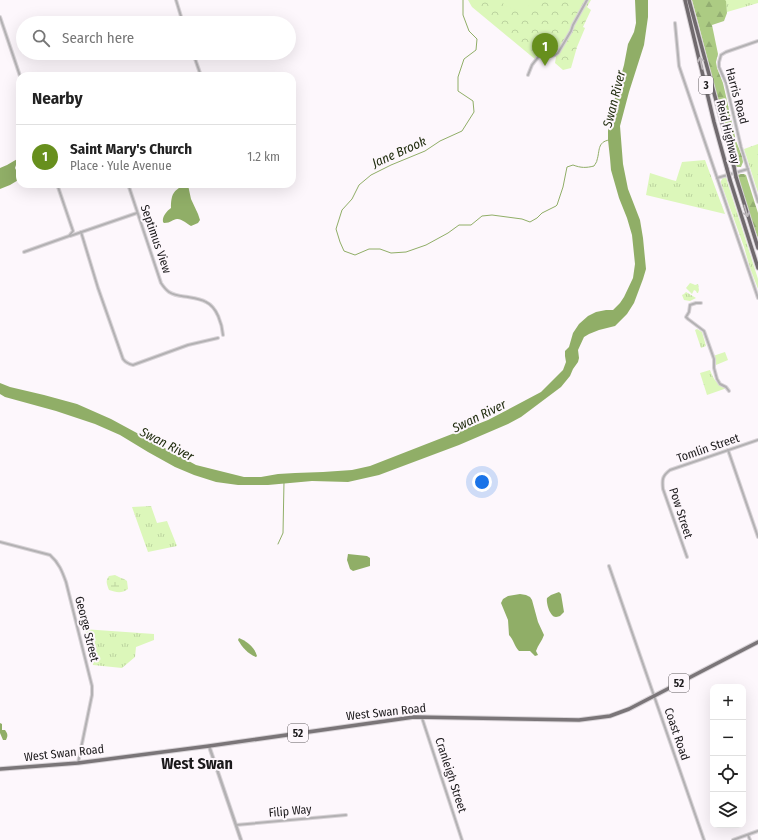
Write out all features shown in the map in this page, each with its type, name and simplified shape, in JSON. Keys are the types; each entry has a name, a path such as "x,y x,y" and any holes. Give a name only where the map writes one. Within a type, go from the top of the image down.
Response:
{"highway":[{"name":"Reid Highway","path":"685,0 714,122 730,180 758,268"},
{"name":"Reid Highway","path":"689,0 736,177 758,248"}],"main road":[{"name":"West Swan Road","path":"0,770 78,763 422,716 579,720 610,716 629,709 758,642"}],"street":[{"path":"176,0 181,16"},
{"path":"528,75 532,65 542,52 552,56 555,56 558,53 587,0"},
{"path":"0,17 19,72"},
{"path":"674,23 679,66 758,298"},
{"name":"Harris Road","path":"758,42 726,52 721,55 718,62 726,83 741,146 758,202"},
{"path":"196,60 200,72"},
{"path":"717,178 748,169"},
{"path":"58,188 73,231 69,236"},
{"name":"Septimus View","path":"129,188 161,283 170,293 206,301 210,304 216,311 219,318 223,329 223,335"},
{"path":"24,252 137,213"},
{"path":"81,232 98,288 125,362 133,364 218,338"},
{"path":"701,303 690,305 689,312 686,317 704,331 714,359 714,368 717,379 720,384 726,387 729,391"},
{"name":"Tomlin Street","path":"665,474 670,470 758,440"},
{"path":"728,450 758,537"},
{"name":"Pow Street","path":"665,474 662,481 663,489 686,558"},
{"name":"George Street","path":"0,542 50,555 63,572 92,686 92,695 78,763"},
{"name":"Coast Road","path":"609,566 704,840"},
{"name":"Cranleigh Street","path":"422,716 462,840"},
{"path":"209,746 241,840"},
{"name":"Filip Way","path":"236,825 346,815"},
{"path":"734,840 758,832"},
{"path":"748,835 750,840"}],"green space":[{"path":"468,0 591,0 587,7 591,10 583,27 585,28 577,47 571,68 563,70 555,63 556,57 545,48 536,60 472,7"},
{"path":"500,0 534,0 527,7 522,9 513,9 508,7"},
{"path":"692,0 726,1 727,13 724,21 712,25 718,54 716,62 717,68 723,83 736,141 742,156 743,162 741,167 735,167"},
{"path":"725,0 758,0 758,3 727,12"},
{"path":"758,144 758,193 744,149"},
{"path":"705,160 725,214 646,195 650,173 676,181 682,162"},
{"path":"737,175 746,175 758,213 758,238 750,220"},
{"path":"723,177 726,177 758,279 758,289 721,183"},
{"path":"690,283 695,285 698,284 698,293 694,290 692,294 686,288"},
{"path":"686,292 696,298 690,301 684,300 682,295"},
{"path":"697,329 702,332 706,346 701,348 695,330"},
{"path":"725,352 728,360 716,365 713,356"},
{"path":"710,370 716,381 720,385 727,388 707,395 700,373"},
{"path":"151,506 157,523 167,521 177,546 148,552 132,507"},
{"path":"115,575 127,581 128,589 121,592 109,590 107,579 109,576"},
{"path":"83,629 154,634 154,640 136,647 135,657 122,668 93,665"}],"shaded area":[{"path":"635,0 648,0 648,17 644,45 620,126 623,164 628,189 640,220 646,269 634,303 627,314 615,326 599,330 584,337 578,350 578,362 570,376 561,387 521,417 459,445 379,475 348,482 312,481 268,485 238,485 216,482 194,475 175,467 120,435 95,424 56,411 5,397 0,394 0,383 10,387 77,404 111,419 196,465 244,477 261,477 278,474 352,470 370,466 488,420 541,392 563,370 566,362 565,351 569,347 573,333 579,324 588,316 596,312 613,310 624,297 633,278 635,264 632,235 611,170 608,131 610,116 624,65 628,44 634,32 636,23"},
{"path":"16,160 16,181 0,189 0,168"},
{"path":"189,188 191,199 200,220 198,223 191,226 178,219 163,222 166,212 171,208 175,191 178,189"},
{"path":"348,554 367,556 370,558 370,566 353,571 350,569 347,560"},
{"path":"559,592 561,594 564,612 560,616 556,617 550,612 547,598"},
{"path":"520,594 530,597 532,600 538,622 544,635 536,651 538,655 535,656 530,651 519,651 516,647 509,635 508,620 501,603 503,599 508,596"},
{"path":"239,638 253,648 257,656 256,657 243,648 238,640"},
{"path":"0,723 2,724 2,730 5,730 7,734 6,740 3,740 0,733"}],"waterway":[{"name":"Jane Brook","path":"463,0 463,15 469,31 477,39 476,50 464,59 458,77 458,91 473,101 474,112 462,131 440,141 425,151 371,175 359,185 352,199 342,210 336,229 344,251 355,255 369,249 380,249 391,253 406,252 426,245 459,225 471,225 482,216 492,215 522,219 530,222 542,213 557,205 563,187 567,167 573,165 579,167 594,166 602,143 609,140"},
{"path":"278,544 283,533 284,482"}],"place":[{"name":"Saint Mary's Church","path":"545,66"}],"district":[{"name":"West Swan","path":"197,763"}],"water label":[{"name":"Swan River","path":"614,99"},
{"name":"Swan River","path":"479,416"},
{"name":"Swan River","path":"167,444"}]}
